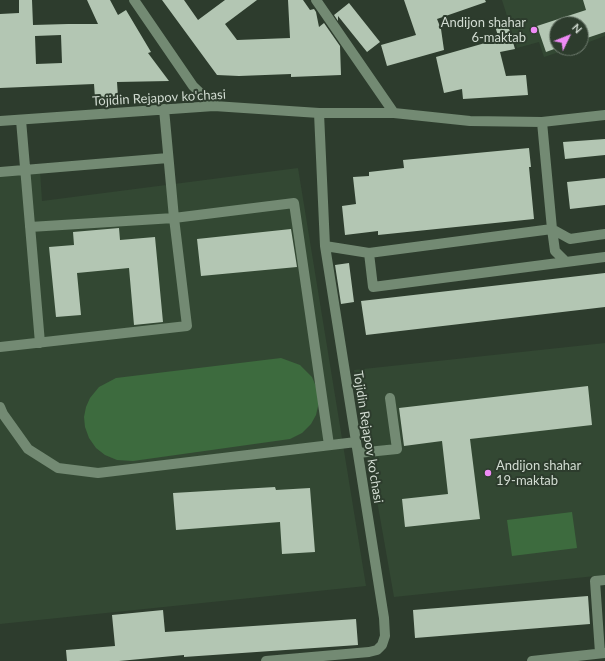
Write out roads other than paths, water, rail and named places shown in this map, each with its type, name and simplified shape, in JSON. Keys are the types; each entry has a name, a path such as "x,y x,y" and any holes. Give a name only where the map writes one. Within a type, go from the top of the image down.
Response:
{"street":[{"path":"134,0 193,86 214,106"},
{"path":"316,0 394,113"},
{"name":"Tojidin Rejapov ko'chasi","path":"0,121 214,106 319,113 394,113 470,121 542,122 605,115"},
{"path":"0,347 187,326 174,218 164,109"},
{"name":"Tojidin Rejapov ko'chasi","path":"266,661 326,658 369,652 377,650 382,645 386,636 325,246 319,113"},
{"path":"21,120 40,343"},
{"path":"542,122 555,251 566,262"},
{"path":"0,172 168,158"},
{"path":"30,227 174,218 294,203 329,446"},
{"path":"325,246 369,253 552,229 570,239 605,234"},
{"path":"369,253 373,286 605,257"},
{"path":"358,453 397,449 390,398"},
{"path":"0,407 3,414 28,449 58,468 98,473 356,442"},
{"path":"532,661 602,653 595,581 605,580"}],"place":[{"name":"Andijon shahar 6-maktab","path":"534,30"},
{"name":"Andijon shahar 19-maktab","path":"488,473"}]}
